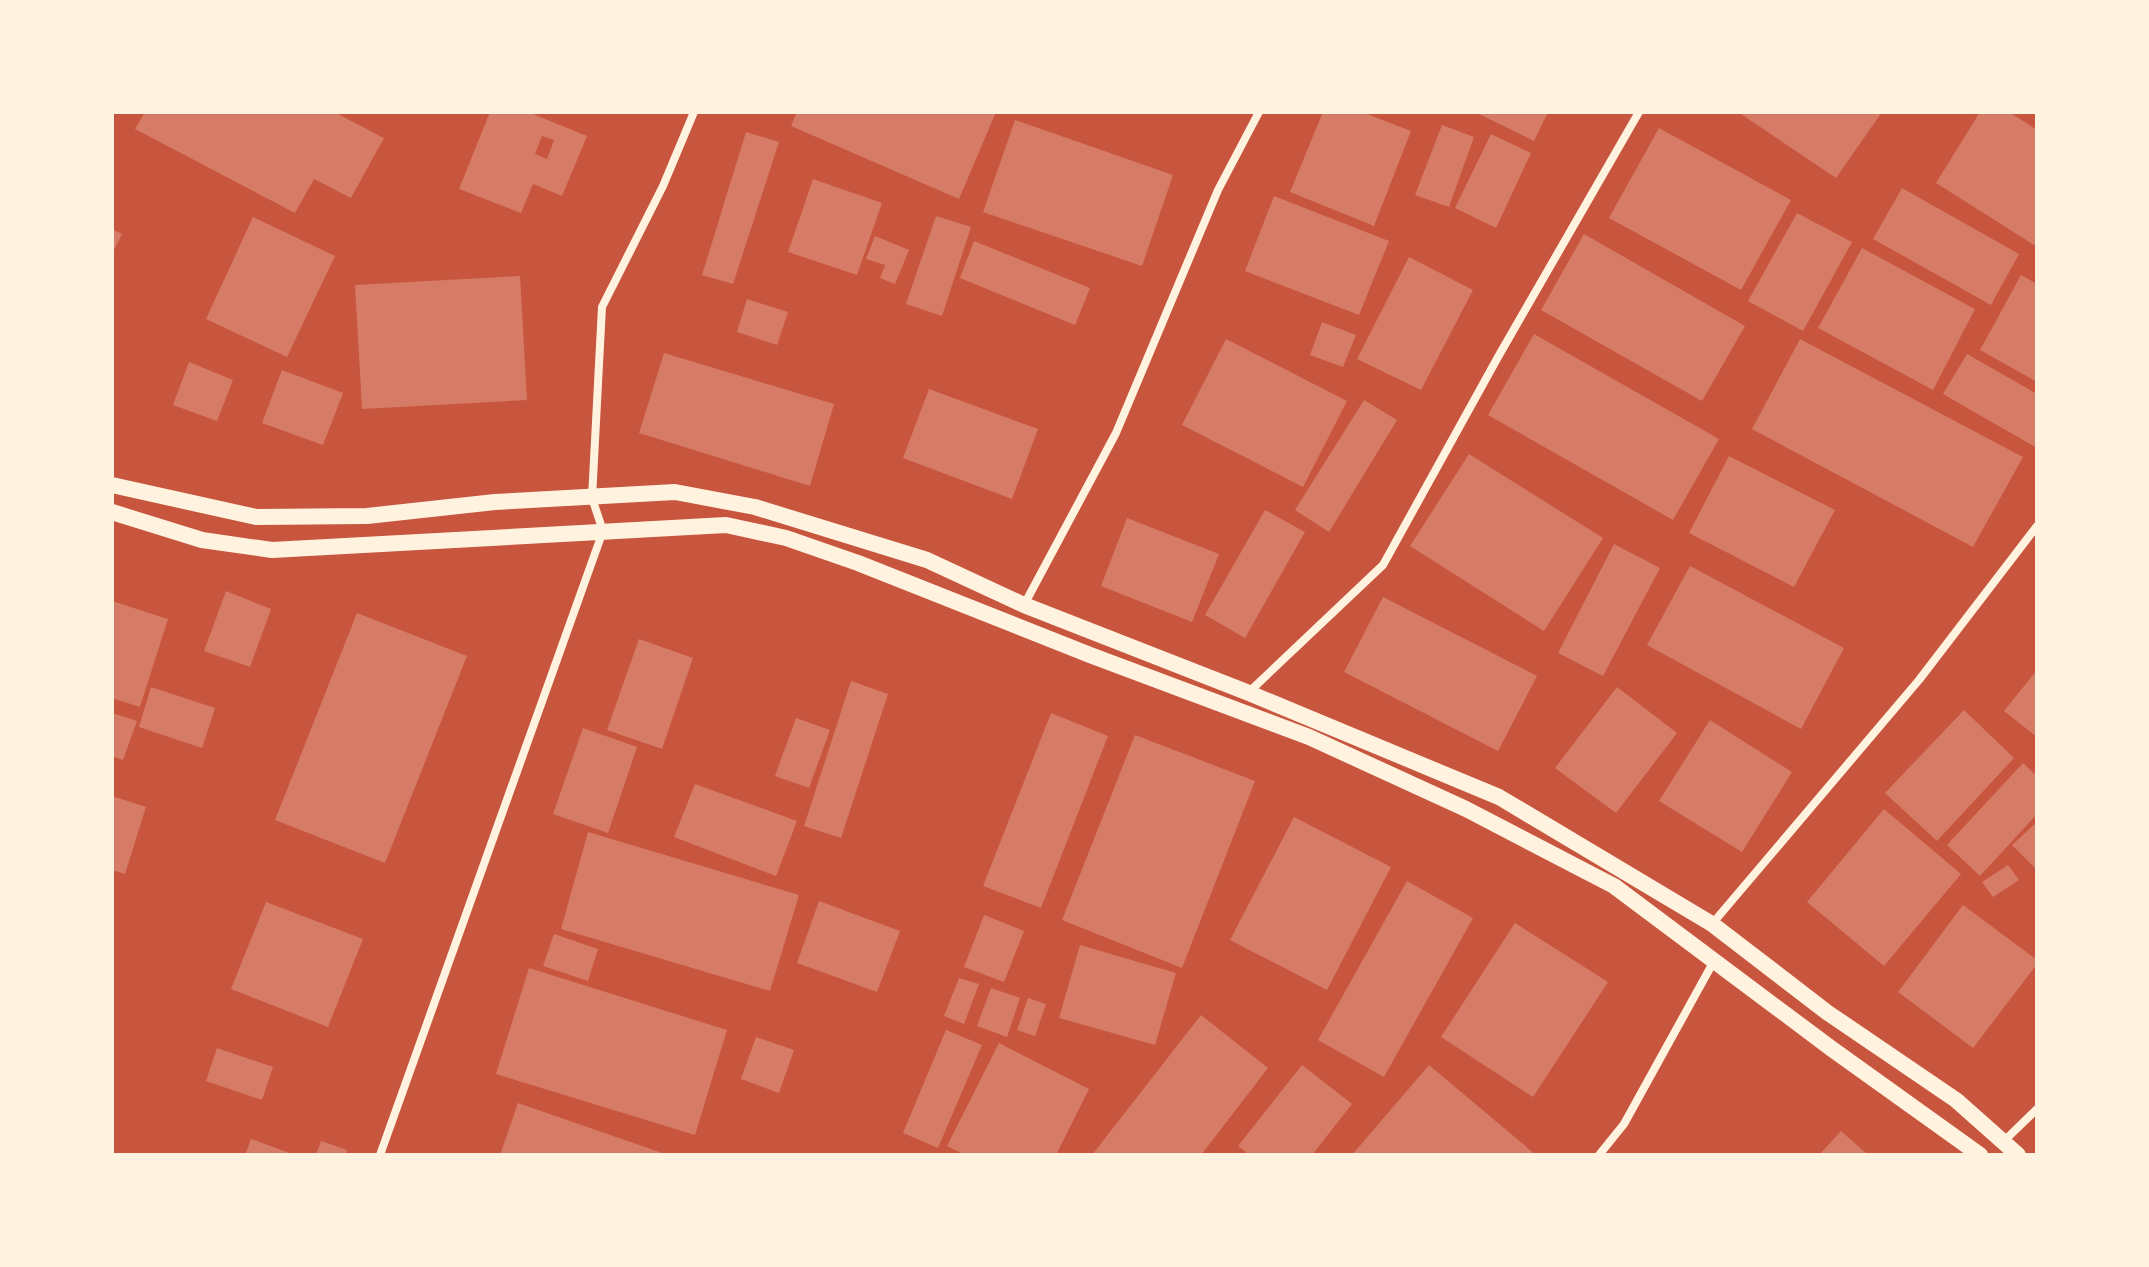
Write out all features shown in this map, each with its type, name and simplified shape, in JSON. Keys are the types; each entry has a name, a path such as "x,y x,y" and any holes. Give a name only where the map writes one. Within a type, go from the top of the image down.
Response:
{"main road":[{"path":"112,485 256,517 367,516 495,502 675,492 755,507 927,560 1024,605 1249,693 1499,797 1712,924 1828,1013 1956,1100 2018,1155"},
{"path":"112,512 202,540 272,550 726,525 786,538 1309,737 1466,809 1614,886 1980,1155"}],"street":[{"path":"380,1155 603,531 592,498 602,307 663,186 694,112"},
{"path":"1024,605 1116,433 1218,190 1259,112"},
{"path":"1249,693 1383,565 1639,112"},
{"path":"1712,924 1919,680 2037,526"},
{"path":"1599,1155 1624,1124 1714,961"},
{"path":"2004,1141 2037,1109"}],"building":[{"path":"145,112 334,112 384,138 351,198 314,179 295,213 135,129"},
{"path":"490,112 528,112 587,136 562,196 533,184 521,213 459,189","holes":["542,136 554,140 547,159 535,154"]},
{"path":"797,112 996,112 959,199 791,126"},
{"path":"1323,112 1362,112 1411,131 1374,226 1290,192"},
{"path":"1475,112 1548,112 1534,141"},
{"path":"1738,112 1882,112 1836,178"},
{"path":"1980,112 2009,112 2037,130 2037,247 1936,183"},
{"path":"1015,120 1173,175 1142,266 983,212"},
{"path":"1442,125 1474,137 1449,207 1415,195"},
{"path":"1659,128 1791,200 1741,290 1609,218"},
{"path":"746,132 779,142 733,284 702,275"},
{"path":"1491,134 1531,153 1496,228 1455,208"},
{"path":"813,179 882,203 857,275 788,252"},
{"path":"1902,188 2019,254 1991,305 1873,239"},
{"path":"1274,196 1389,241 1359,315 1245,271"},
{"path":"1797,213 1852,242 1803,331 1748,301"},
{"path":"936,216 971,227 942,316 906,304"},
{"path":"253,217 335,256 287,357 206,319"},
{"path":"112,229 122,234 112,254"},
{"path":"1584,234 1745,326 1702,401 1541,310"},
{"path":"875,236 909,250 895,284 880,278 885,265 866,259"},
{"path":"974,241 1090,288 1075,325 960,278"},
{"path":"1862,248 1975,309 1933,390 1818,328"},
{"path":"1409,257 1473,290 1421,390 1357,359"},
{"path":"2021,275 2037,284 2037,382 1980,350"},
{"path":"520,276 527,400 362,409 355,285"},
{"path":"747,299 788,312 777,345 737,332"},
{"path":"1322,322 1356,335 1343,367 1310,355"},
{"path":"1534,334 1719,439 1673,520 1488,415"},
{"path":"1226,339 1347,401 1303,487 1182,425"},
{"path":"1800,339 2023,457 1973,547 1752,429"},
{"path":"664,353 834,404 810,486 639,433"},
{"path":"1967,354 2037,394 2037,448 1943,394"},
{"path":"189,362 233,380 217,421 173,405"},
{"path":"282,370 343,393 323,445 262,423"},
{"path":"929,389 1038,429 1012,499 903,458"},
{"path":"1364,400 1397,420 1329,532 1295,510"},
{"path":"1469,454 1603,538 1544,631 1410,546"},
{"path":"1729,456 1835,510 1794,587 1689,533"},
{"path":"1265,510 1305,532 1245,638 1205,615"},
{"path":"1127,518 1219,554 1192,622 1101,586"},
{"path":"1614,544 1660,568 1603,676 1558,653"},
{"path":"1690,566 1844,648 1801,729 1647,645"},
{"path":"226,591 271,609 250,667 204,651"},
{"path":"1383,597 1537,676 1498,751 1344,672"},
{"path":"112,601 168,619 140,707 112,698"},
{"path":"357,613 467,656 385,863 275,820"},
{"path":"639,639 693,658 662,749 607,730"},
{"path":"2037,670 2037,737 2004,711"},
{"path":"851,681 888,694 841,838 804,826"},
{"path":"151,687 215,708 202,748 139,727"},
{"path":"1617,687 1677,733 1616,813 1555,768"},
{"path":"1964,710 2014,758 1937,841 1885,793"},
{"path":"112,713 137,721 123,760 112,756"},
{"path":"1051,713 1108,736 1041,908 983,886"},
{"path":"796,718 830,730 809,788 775,776"},
{"path":"1710,720 1792,772 1742,852 1659,801"},
{"path":"583,728 637,747 608,833 553,814"},
{"path":"1135,735 1255,781 1182,968 1062,920"},
{"path":"2023,763 2037,776 2037,814 1980,876 1947,845"},
{"path":"695,784 797,821 776,876 674,837"},
{"path":"112,796 146,807 125,874 112,870"},
{"path":"1884,809 1961,874 1884,966 1807,902"},
{"path":"1294,817 1391,867 1327,990 1230,940"},
{"path":"2037,822 2037,870 2012,845"},
{"path":"588,832 799,895 770,991 561,929"},
{"path":"2008,865 2019,880 1993,897 1982,882"},
{"path":"1407,881 1473,918 1384,1077 1318,1040"},
{"path":"819,901 900,931 877,992 797,963"},
{"path":"266,902 363,939 328,1027 231,989"},
{"path":"1963,905 2037,960 1973,1048 1898,992"},
{"path":"984,915 1024,931 1004,982 964,967"},
{"path":"1515,923 1608,982 1533,1097 1441,1037"},
{"path":"554,934 598,949 588,981 543,966"},
{"path":"1080,945 1176,973 1155,1045 1059,1018"},
{"path":"529,968 727,1030 695,1135 496,1074"},
{"path":"959,978 979,984 964,1024 944,1016"},
{"path":"991,988 1020,998 1007,1037 977,1026"},
{"path":"1028,998 1046,1004 1035,1036 1017,1030"},
{"path":"1201,1015 1268,1068 1201,1155 1092,1155"},
{"path":"946,1030 982,1045 938,1148 903,1133"},
{"path":"756,1037 794,1050 779,1093 741,1079"},
{"path":"999,1043 1089,1089 1056,1155 965,1155 947,1146"},
{"path":"217,1048 273,1067 262,1100 206,1081"},
{"path":"1302,1065 1352,1104 1312,1155 1250,1155 1238,1146"},
{"path":"1429,1065 1536,1155 1352,1155"},
{"path":"518,1103 668,1155 500,1155"},
{"path":"1841,1131 1868,1155 1819,1155"},
{"path":"251,1139 295,1155 245,1155"},
{"path":"321,1141 347,1150 346,1155 316,1155"}]}
